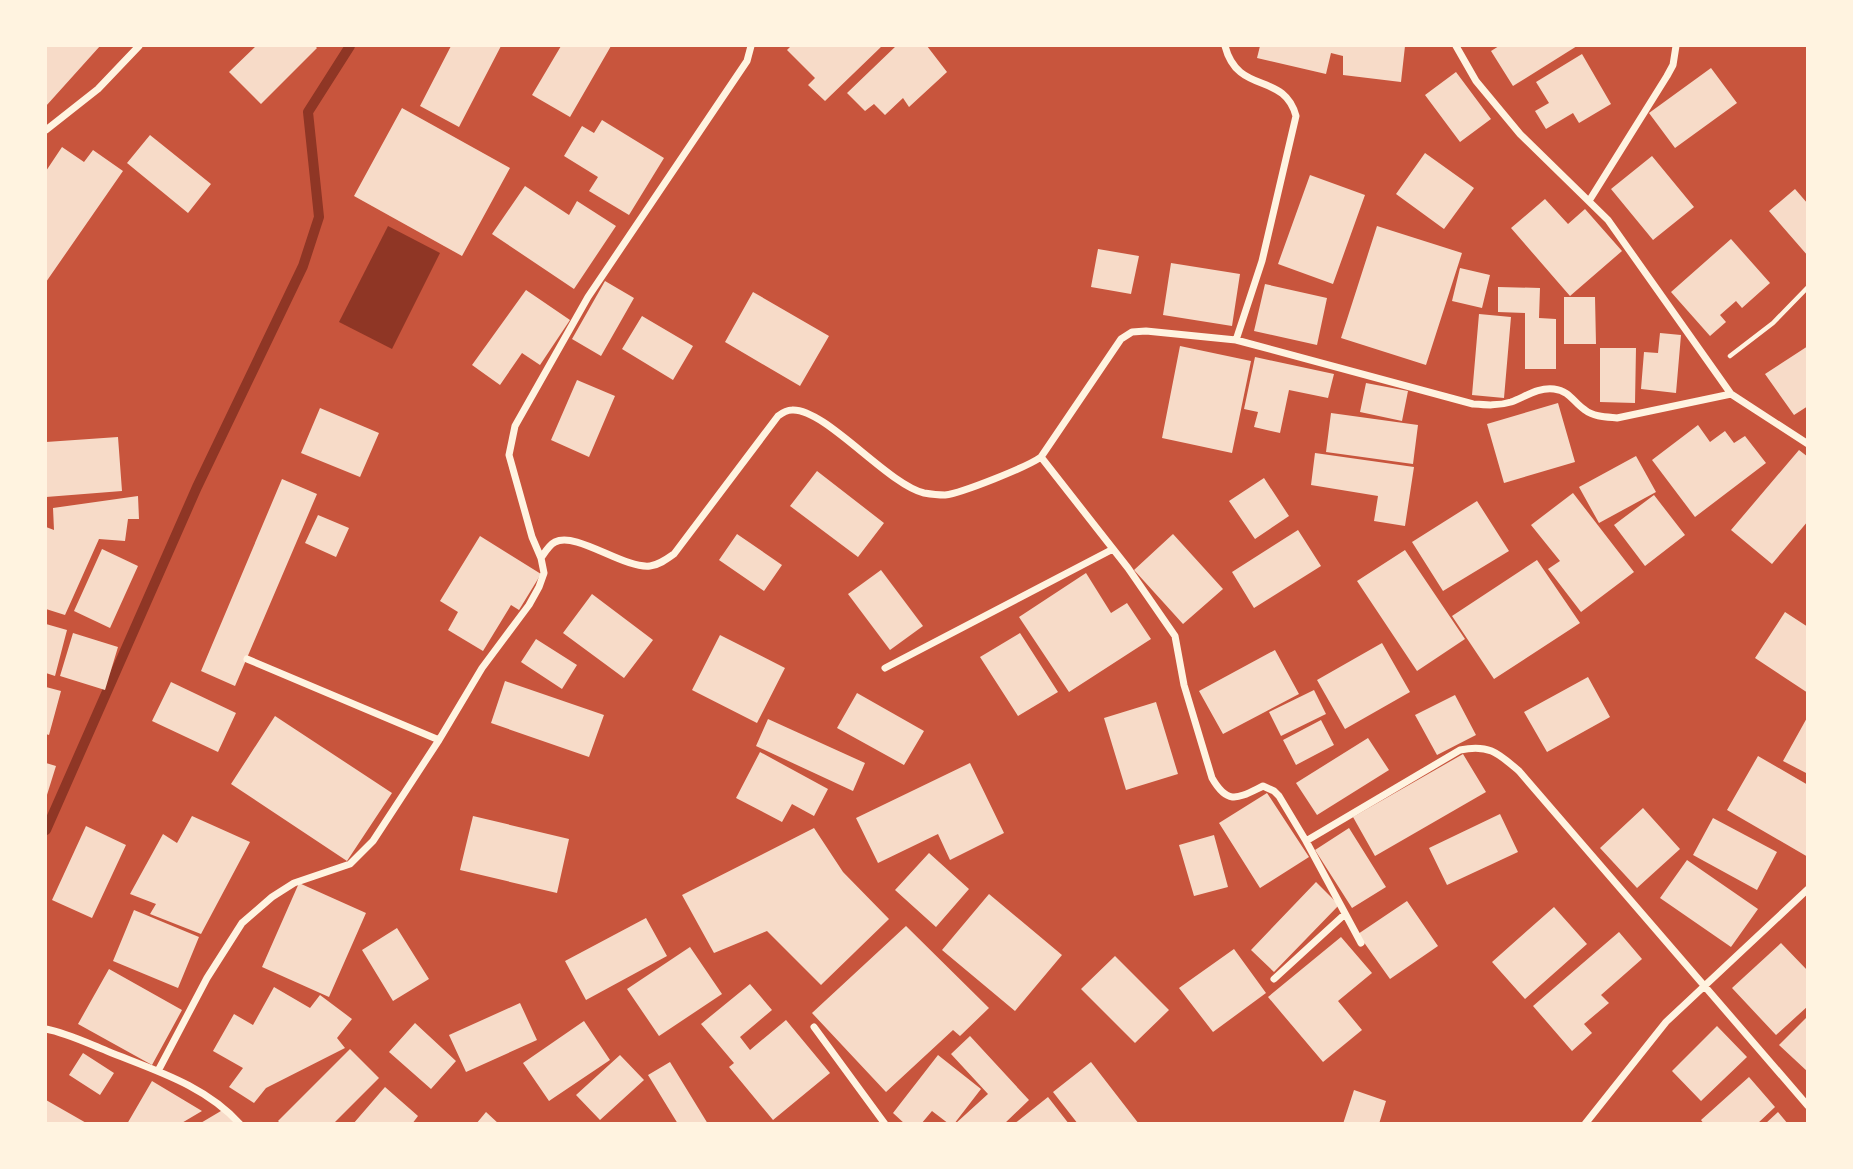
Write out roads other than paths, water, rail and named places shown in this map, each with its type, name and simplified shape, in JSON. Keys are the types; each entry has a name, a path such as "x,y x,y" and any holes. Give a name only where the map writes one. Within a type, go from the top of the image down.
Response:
{"street":[{"path":"46,130 98,89 139,46"},
{"path":"158,1071 207,978 242,923 272,897 294,883 350,864 373,841 482,668 534,596 544,573 509,455 515,426 588,297 747,61 751,46"},
{"path":"1225,46 1235,70 1276,88 1293,103 1296,116 1262,261 1236,340"},
{"path":"1456,46 1476,81 1520,134 1608,220 1731,394 1808,444"},
{"path":"1589,201 1667,76 1673,65 1676,46"},
{"path":"541,558 553,543 568,540 635,564 649,566 662,562 674,554 778,416 793,410 803,411 828,425 908,486 924,493 946,495 1027,466 1041,457 1121,339 1132,332 1236,340 1473,404 1491,406 1552,388 1564,391 1585,410 1617,418 1731,394"},
{"path":"1041,457 1113,549 1175,636 1184,685 1212,778 1219,791 1228,797 1236,798 1263,786 1274,790 1306,841 1361,943"},
{"path":"885,668 1113,549"},
{"path":"247,659 439,740"},
{"path":"1306,841 1460,750 1475,747 1492,750 1519,771 1712,998 1808,1106"},
{"path":"1585,1124 1666,1022 1808,889"},
{"path":"1274,979 1345,914"},
{"path":"814,1027 885,1124"},
{"path":"46,1029 158,1071 197,1089 226,1107 240,1124"}],"waterway":[{"path":"46,830 197,487 303,266 319,217 308,112 350,46"}]}
